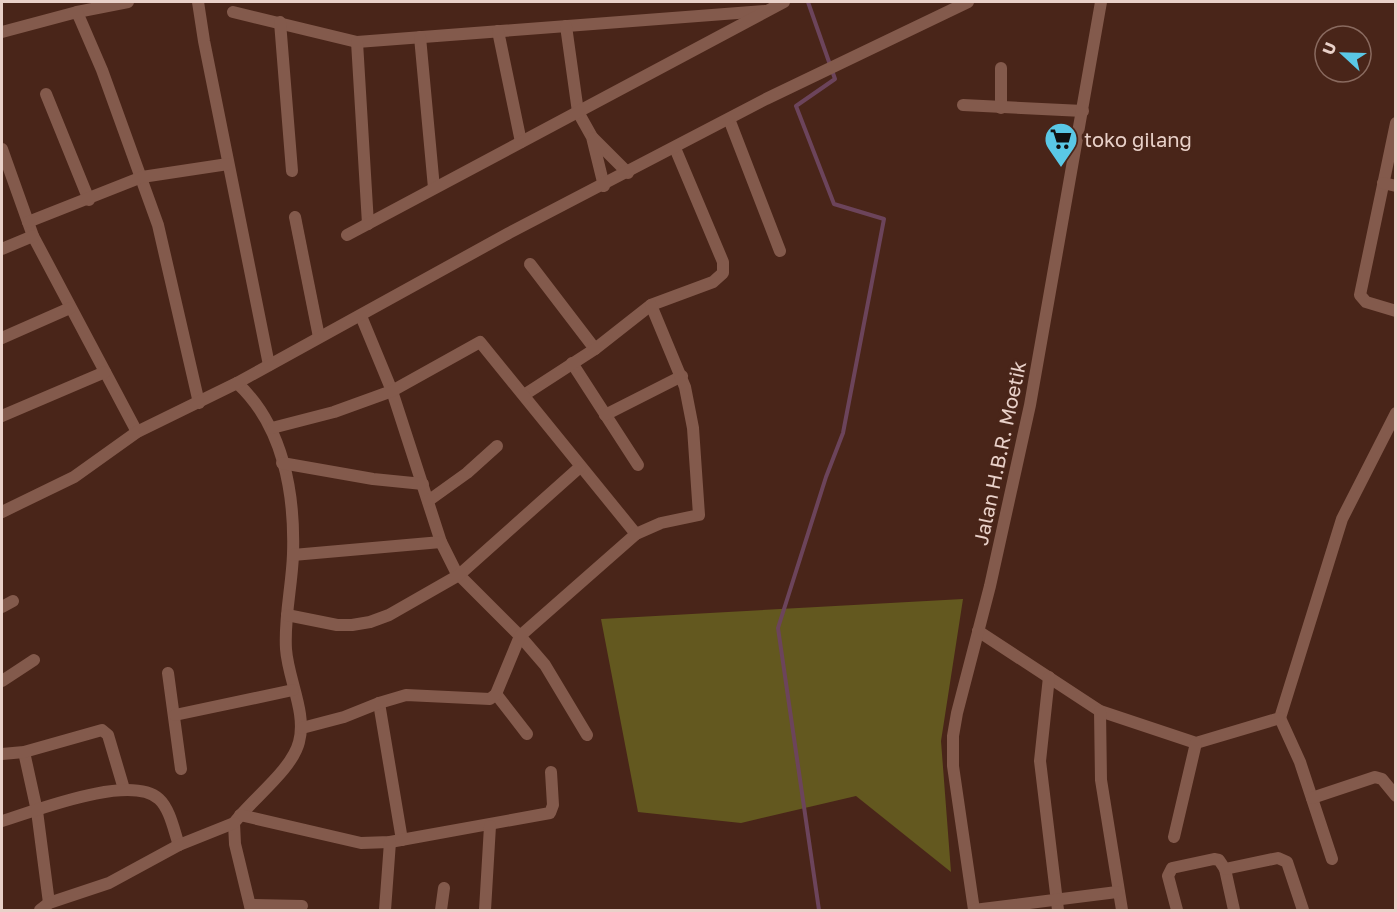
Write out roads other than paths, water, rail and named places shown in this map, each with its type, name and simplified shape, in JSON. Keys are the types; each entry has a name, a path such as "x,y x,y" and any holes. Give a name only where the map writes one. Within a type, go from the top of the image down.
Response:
{"street":[{"path":"2,32 77,12 128,2"},
{"path":"198,2 269,365"},
{"path":"347,235 784,2"},
{"path":"2,512 74,477 137,432 200,403 508,233 604,186 814,76 968,2"},
{"name":"Jalan H.B.R. Moetik","path":"974,910 952,751 957,713 1030,405 1101,2"},
{"path":"233,12 357,42 765,11"},
{"path":"77,12 142,177 158,225 200,403"},
{"path":"280,22 292,171"},
{"path":"566,26 578,112 592,137 604,186"},
{"path":"498,31 521,142"},
{"path":"420,37 434,188"},
{"path":"357,42 368,224"},
{"path":"1000,68 1001,108"},
{"path":"46,94 89,200"},
{"path":"963,105 1083,111"},
{"path":"729,119 780,251"},
{"path":"1395,123 1389,184 1360,295 1366,302 1395,310"},
{"path":"592,137 628,172"},
{"path":"524,395 595,349 651,305 713,282 724,270 723,262 675,148"},
{"path":"2,149 33,236 137,432"},
{"path":"28,222 89,200 142,177 228,164"},
{"path":"295,216 319,337"},
{"path":"2,249 33,236"},
{"path":"530,264 595,349"},
{"path":"302,728 344,717 379,703 419,695 487,700 496,693 520,636 636,534 661,523 699,514 693,428 682,376 651,305"},
{"path":"2,338 70,308"},
{"path":"361,316 392,391 441,542 459,575 520,636 544,665 587,735"},
{"path":"272,428 334,412 392,391 480,342 636,534"},
{"path":"572,363 638,465"},
{"path":"2,416 105,372"},
{"path":"605,415 682,376"},
{"path":"24,752 37,811 44,907 109,883 179,845 237,819 294,755 302,728 286,652 293,555 291,514 282,463 272,428 261,408 237,383"},
{"path":"1332,859 1291,739 1280,718 1342,519 1395,414"},
{"path":"428,501 467,473 497,446"},
{"path":"282,463 373,479 423,484"},
{"path":"287,615 337,625 370,622 389,615 459,575 580,467"},
{"path":"293,555 441,542"},
{"path":"2,607 13,601"},
{"path":"978,631 1100,711 1196,742 1280,718"},
{"path":"2,681 34,660"},
{"path":"168,673 181,769"},
{"path":"1049,677 1040,761 1057,906"},
{"path":"175,715 293,690"},
{"path":"496,693 527,734"},
{"path":"379,703 396,841 385,910"},
{"path":"1100,711 1101,780 1117,892 1122,910"},
{"path":"2,754 24,752 99,730 105,731 124,789"},
{"path":"1174,837 1196,742"},
{"path":"237,819 348,841 396,841 490,826 550,813 553,805 551,772"},
{"path":"1312,798 1375,777 1382,779 1395,796"},
{"path":"2,821 104,791 124,789 150,794 161,800 179,845"},
{"path":"237,819 235,844 251,908 302,906"},
{"path":"485,910 490,826"},
{"path":"1225,869 1278,858 1286,860 1303,910"},
{"path":"1177,910 1168,876 1170,869 1214,859 1219,860 1225,869 1234,910"},
{"path":"441,910 444,888"},
{"path":"974,910 1057,906 1117,892"}],"waterway":[{"path":"808,2 835,79 796,106 834,204 884,219 843,433 826,477 778,628 819,910"}],"place":[{"name":"toko gilang","path":"1061,168"}]}
